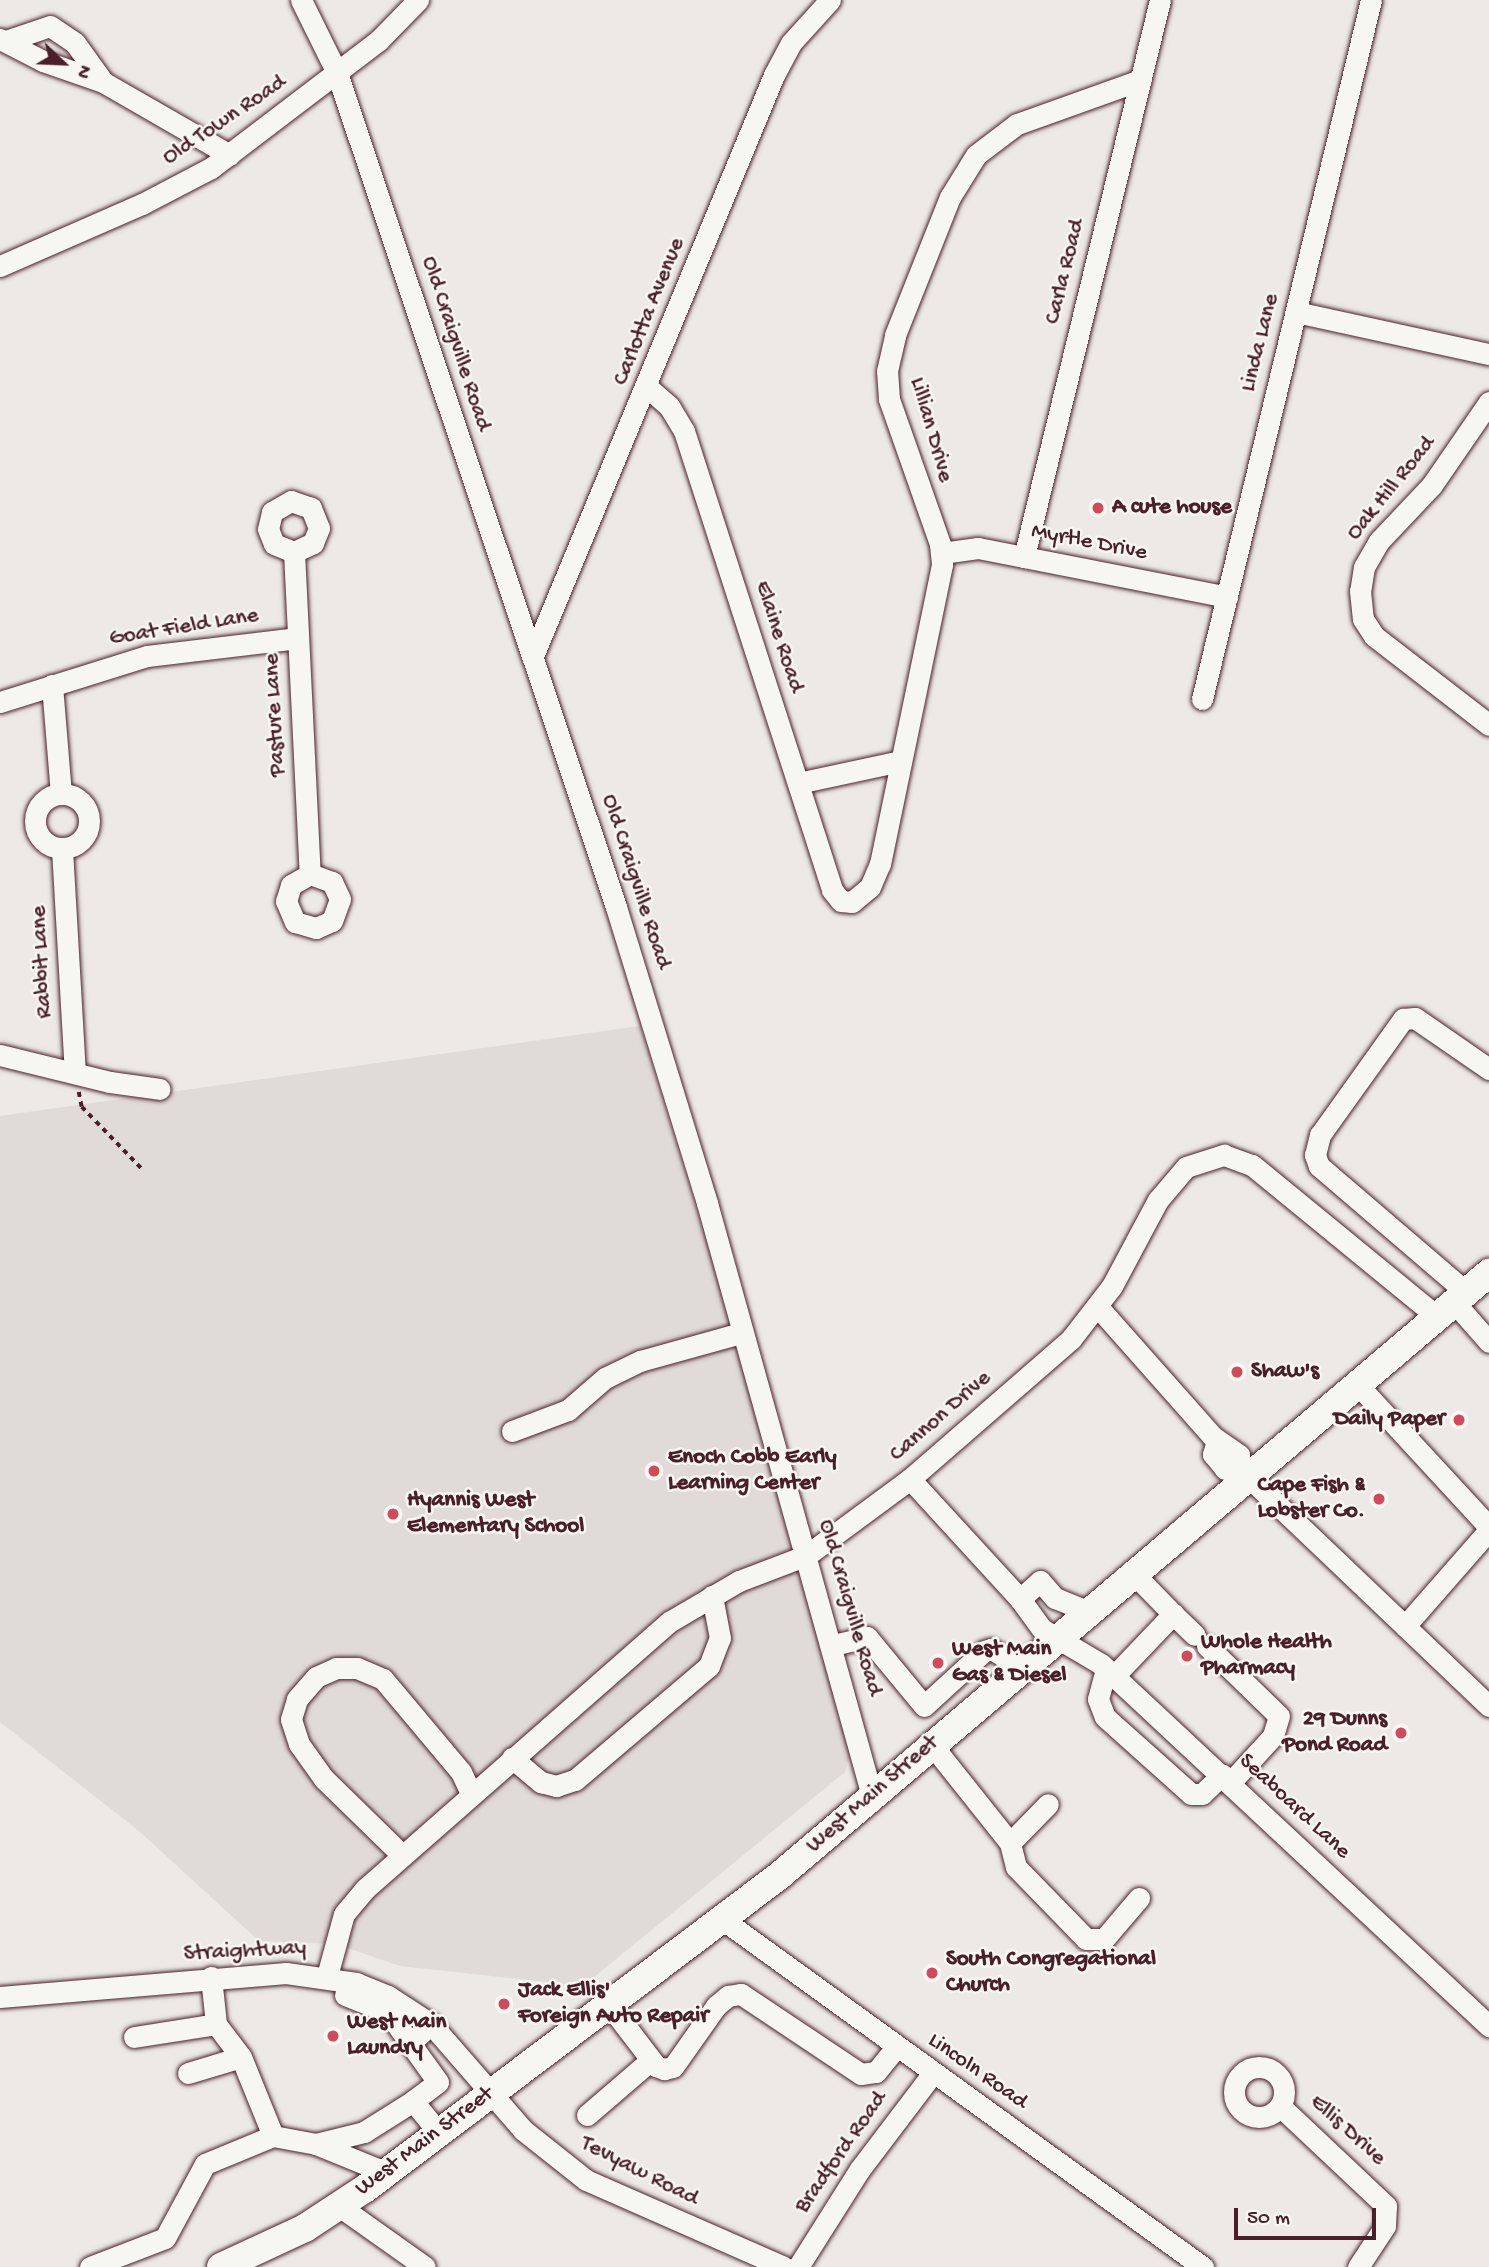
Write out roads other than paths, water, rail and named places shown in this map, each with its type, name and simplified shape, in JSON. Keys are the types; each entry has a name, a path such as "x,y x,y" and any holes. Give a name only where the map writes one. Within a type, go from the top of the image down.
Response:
{"main road":[{"name":"West Main Street","path":"227,2266 339,2206 387,2173 722,1919 872,1796 1245,1473 1358,1385 1489,1273"}],"street":[{"name":"Old Craigville Road","path":"301,0 337,74 533,656 659,1044 833,1645 872,1796"},
{"name":"Old Town Road","path":"0,266 142,204 230,155 379,40 418,0"},
{"name":"Carlotta Avenue","path":"533,656 647,387 774,75 791,43 830,0"},
{"name":"Carla Road","path":"1024,557 1160,0"},
{"name":"Linda Lane","path":"1202,699 1371,0"},
{"path":"3,40 50,26 75,43 103,82"},
{"path":"3,40 43,61 103,82 230,155"},
{"name":"Lillian Drive","path":"942,553 896,424 887,371 895,335 950,197 976,155 1006,130 1140,80"},
{"path":"1296,312 1489,354"},
{"name":"Elaine Road","path":"647,387 669,406 684,431 832,890 841,901 852,902 876,876 901,761"},
{"name":"Oak Hill Road","path":"1489,402 1432,485 1379,541 1364,567 1360,591 1363,619 1374,636 1489,725"},
{"name":"Myrtle Drive","path":"942,553 969,547 1227,597"},
{"name":"Pasture Lane","path":"294,552 310,874"},
{"path":"798,783 901,761 942,553"},
{"name":"Goat Field Lane","path":"0,702 147,656 299,638"},
{"path":"52,685 61,794"},
{"path":"61,794 78,799 89,821 80,842 62,849 42,840 34,820 45,800 61,794"},
{"name":"Rabbit Lane","path":"62,849 75,1073"},
{"path":"1489,1069 1415,1018 1404,1019 1320,1135 1315,1155 1319,1167 1489,1342"},
{"path":"0,1055 160,1089"},
{"name":"Cannon Drive","path":"327,1976 344,1914 402,1855 471,1793 669,1622 712,1596 807,1555 911,1479 1071,1339 1098,1307 1170,1181 1186,1167 1224,1155 1252,1165 1453,1304"},
{"path":"1098,1307 1217,1441 1213,1454 1225,1469 1245,1473 1489,1706"},
{"path":"512,1431 568,1410 605,1378 640,1361 741,1332"},
{"path":"1358,1385 1489,1528 1405,1626"},
{"name":"Seaboard Lane","path":"911,1479 1020,1599 1042,1629 1110,1673 1489,2026"},
{"path":"1132,1572 1279,1716 1273,1736 1226,1779 1202,1794 1191,1794 1105,1717 1098,1699 1110,1673 1173,1614"},
{"path":"1020,1599 1040,1581 1055,1598 1087,1611"},
{"path":"512,1758 541,1782 556,1786 575,1780 709,1666 720,1638 712,1596"},
{"path":"833,1645 867,1637 924,1706 938,1739 1010,1843 1016,1867 1086,1939 1104,1938 1139,1898"},
{"path":"924,1706 984,1651 992,1649 1017,1671"},
{"path":"402,1855 324,1779 299,1744 290,1719 297,1699 316,1677 336,1668 357,1668 383,1679 461,1772 471,1793"},
{"path":"1010,1843 1048,1804"},
{"name":"Lincoln Road","path":"722,1919 1202,2267"},
{"name":"Straightway","path":"0,1997 211,1977 286,1973 327,1976 388,1996 431,2024 488,2095"},
{"path":"211,1977 216,2024 241,2057 273,2136"},
{"path":"610,2006 651,2060 664,2070 673,2067 716,2006 728,1996 741,1994 861,2074 876,2072 896,2047"},
{"path":"316,2144 364,2132 438,2082 388,2012 345,1995"},
{"path":"134,2037 216,2024"},
{"path":"410,2043 431,2024"},
{"path":"188,2073 241,2057"},
{"path":"587,2115 651,2060"},
{"name":"Bradford Road","path":"798,2267 860,2169 933,2073"},
{"name":"Tevyaw Road","path":"488,2095 523,2130 586,2180 784,2267"},
{"path":"413,2101 439,2133"},
{"name":"Ellis Drive","path":"1280,2106 1386,2206 1385,2227 1358,2267"},
{"path":"90,2267 138,2258 165,2238 205,2164 273,2136 316,2144 387,2173"},
{"path":"339,2206 425,2267"}],"place":[{"name":"A cute house","path":"1098,508"},
{"name":"Shaw's","path":"1237,1372"},
{"name":"Daily Paper","path":"1459,1420"},
{"name":"Enoch Cobb Early Learning Center","path":"654,1471"},
{"name":"Cape Fish & Lobster Co.","path":"1379,1499"},
{"name":"Hyannis West Elementary School","path":"393,1514"},
{"name":"Whole Health Pharmacy","path":"1187,1656"},
{"name":"West Main Gas & Diesel","path":"938,1663"},
{"name":"29 Dunns Pond Road","path":"1401,1733"},
{"name":"South Congregational Church","path":"932,1973"},
{"name":"Jack Ellis' Foreign Auto Repair","path":"504,2004"},
{"name":"West Main Laundry","path":"333,2036"}]}
